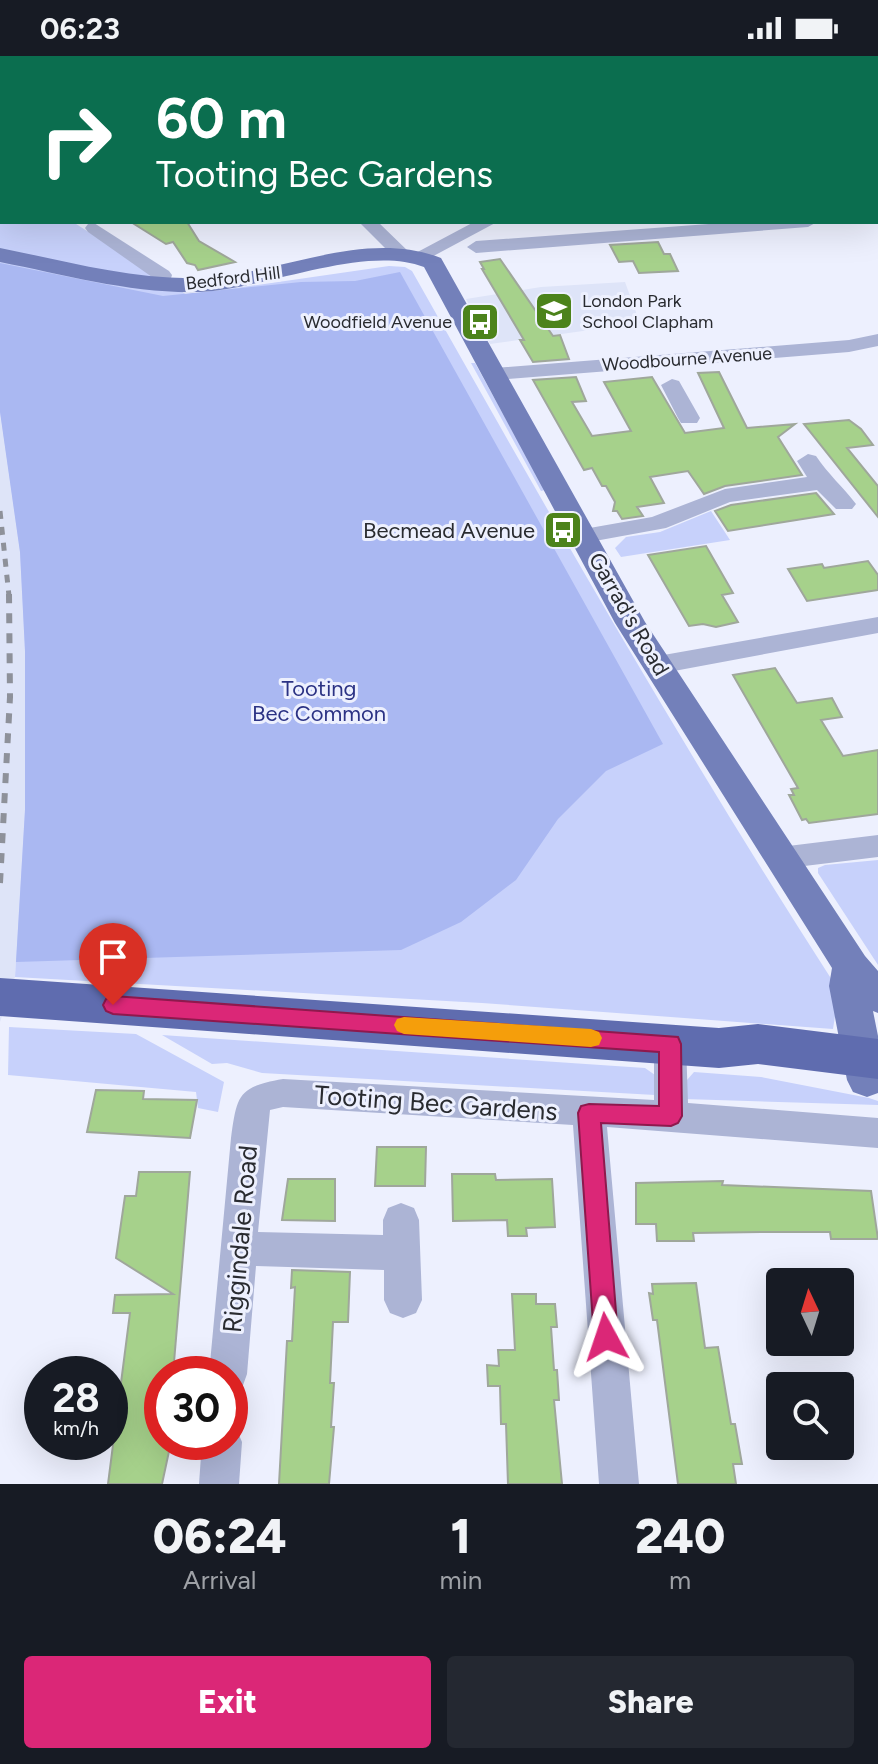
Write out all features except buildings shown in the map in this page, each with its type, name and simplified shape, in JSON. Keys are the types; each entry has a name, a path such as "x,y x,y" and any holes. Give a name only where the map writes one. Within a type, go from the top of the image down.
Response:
{"highway":[{"path":"0,997 719,1048 740,1058 873,1069"}],"main road":[{"name":"Bedford Hill","path":"0,255 161,284 202,286 410,254"},
{"name":"Garrad's Road","path":"410,254 433,263 630,623 851,967 878,997"},
{"path":"851,967 848,986 873,1069"}],"street":[{"path":"371,224 410,254 483,224"},
{"path":"476,247 781,224"},
{"path":"94,228 162,275 161,284"},
{"name":"Woodbourne Avenue","path":"495,374 666,374 878,340"},
{"path":"666,374 689,418"},
{"path":"808,461 822,482 844,504"},
{"path":"584,536 658,523 725,496 822,482"},
{"path":"658,665 878,625"},
{"path":"780,858 878,846"},
{"path":"670,1044 671,1116"},
{"name":"Tooting Bec Gardens","path":"253,1104 261,1097 283,1093 671,1116 878,1133"},
{"name":"Riggindale Road","path":"230,1356 253,1104"},
{"path":"589,1113 619,1484"},
{"path":"240,1249 401,1236 403,1300"},
{"path":"219,1484 221,1460"}],"shaded area":[{"name":"London Park School Clapham","path":"625,282 640,323 490,344 466,299 541,287"},
{"path":"0,413 20,552 25,651 25,810 15,977 0,1022"}],"green space":[{"name":"Tooting Bec Common","path":"0,224 76,224 187,295 389,266 405,267 412,271 673,724 839,991 833,1029 482,1003 15,977 25,810 25,651 20,552 0,412"},
{"name":"Tooting Bec Common","path":"0,263 163,296 301,282 355,281 400,272 663,744 606,771 558,819 516,880 461,922 401,950 16,962 25,810 25,651 20,552 0,412"},
{"path":"471,363 475,363 545,490 541,491"},
{"path":"711,511 730,540 621,557 615,548 626,537 660,532"},
{"path":"878,860 878,965 818,873 818,868"},
{"path":"9,1027 136,1034 224,1082 218,1112 198,1108 196,1092 8,1075"},
{"path":"162,1035 645,1068 655,1075 655,1095 262,1073 227,1063 212,1064"},
{"path":"694,1072 761,1077 869,1098 878,1101 878,1105 684,1099 687,1080"}],"railway":[{"path":"0,511 9,596"},
{"path":"0,883 10,697 9,594"}],"slow traffic":[{"path":"404,1025 591,1038"}],"place":[{"name":"London Park School Clapham","path":"554,311"},
{"name":"Woodfield Avenue","path":"480,322"},
{"name":"Becmead Avenue","path":"563,530"}],"route":[{"path":"113,1005 670,1044 671,1116 589,1113 606,1337"}]}
